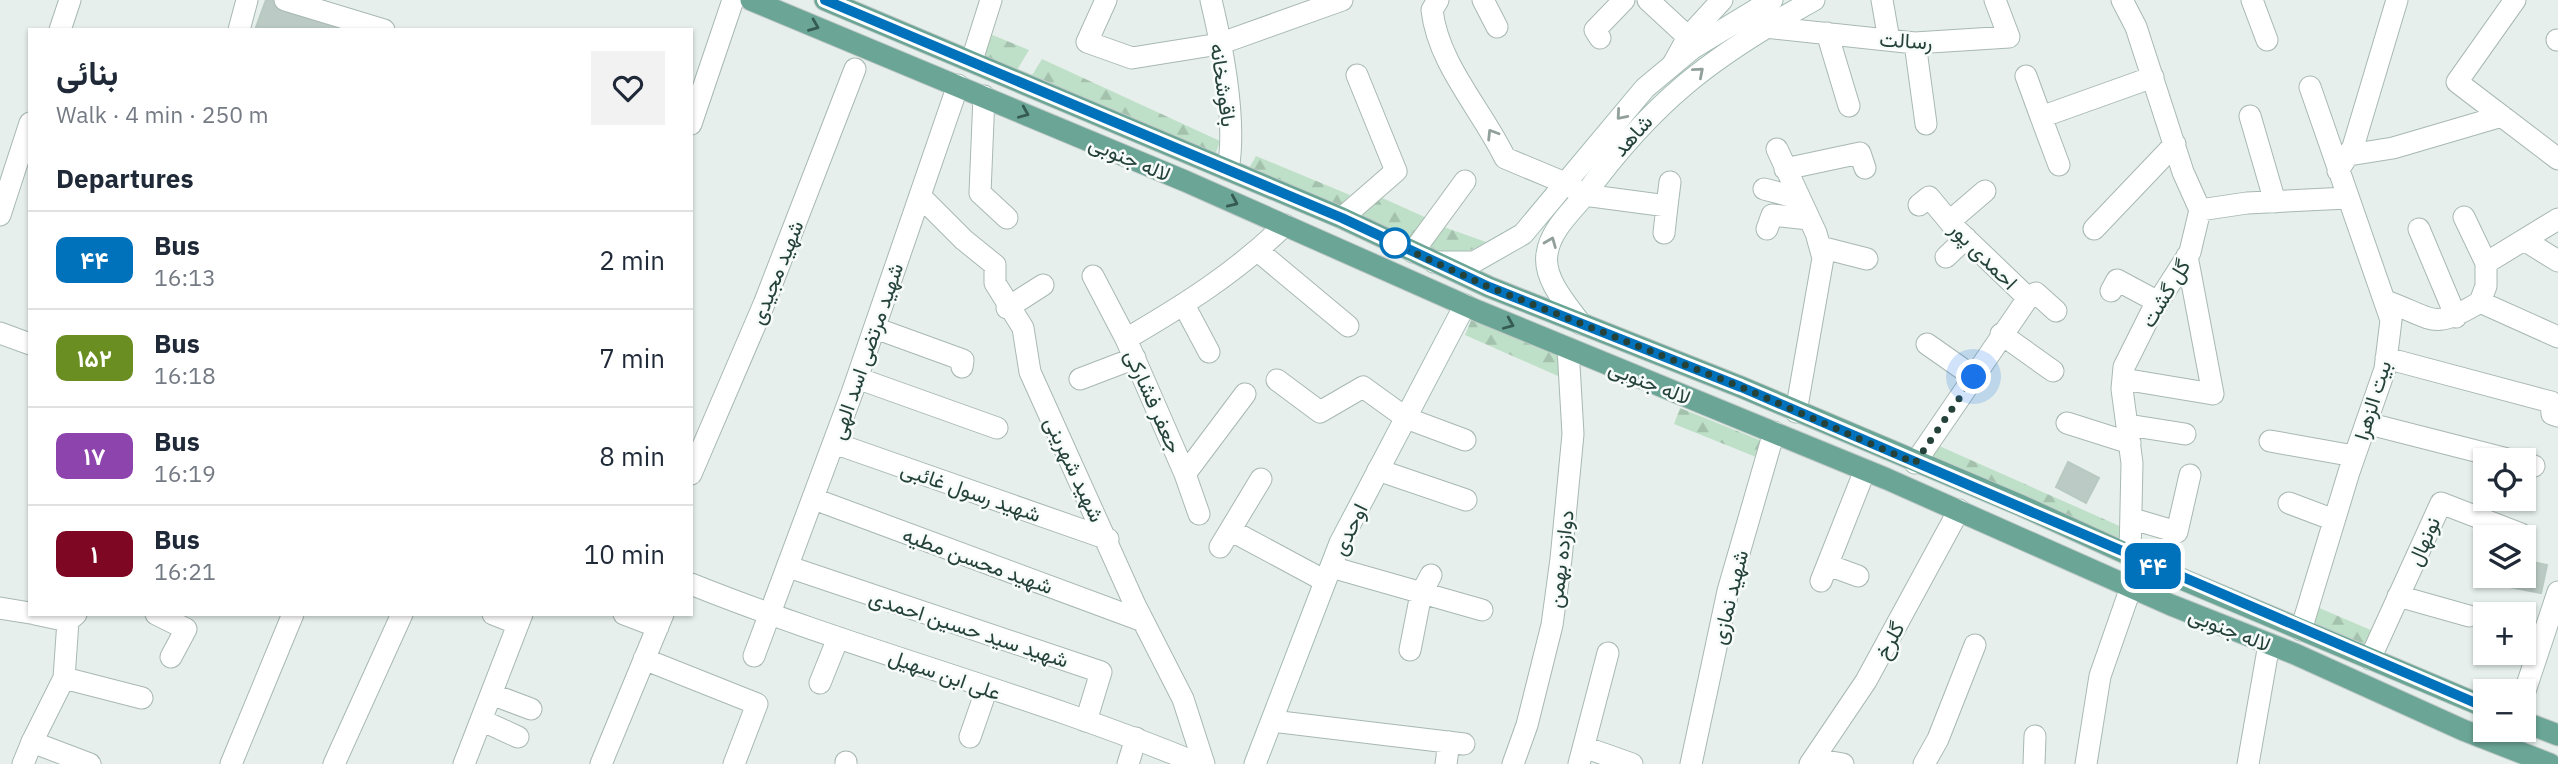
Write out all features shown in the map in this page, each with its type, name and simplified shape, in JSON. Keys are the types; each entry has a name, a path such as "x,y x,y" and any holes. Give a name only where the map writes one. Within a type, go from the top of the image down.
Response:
{"main road":[{"name":"لاله جنوبی","path":"751,0 984,96 1465,305 1865,470 2463,730 2549,764"},
{"name":"لاله جنوبی","path":"825,0 1342,218 1434,262 2027,508 2301,630 2473,702"},
{"path":"2003,529 2031,527 2034,519 2027,508"},
{"path":"2090,568 2085,555 2090,549 2103,547 2126,553"},
{"path":"2536,727 2558,735"}],"street":[{"path":"61,28 70,0"},
{"path":"240,28 247,0"},
{"path":"285,0 377,28"},
{"path":"693,118 733,0"},
{"path":"972,60 991,0"},
{"path":"1106,0 1087,42 1132,58 1219,44 1342,0"},
{"name":"باقوشخانه","path":"1211,0 1232,147 1228,170"},
{"path":"1438,0 1432,10 1434,29 1505,158 1565,183 1584,195 1667,206"},
{"path":"1482,0 1497,27"},
{"path":"1600,38 1595,30 1624,0"},
{"path":"1648,0 1688,37"},
{"path":"1672,64 1688,37 1722,0"},
{"name":"شاهد","path":"1434,262 1474,262 1494,253 1523,234 1645,88 1672,64 1772,0"},
{"name":"شاهد","path":"1581,324 1556,289 1547,267 1546,254 1552,236 1628,137 1650,115 1705,66 1765,27 1814,0"},
{"path":"1882,0 1889,40"},
{"name":"رسالت","path":"1765,27 1915,43 2009,37 1995,0"},
{"path":"2122,0 2136,27 2200,210 2347,198"},
{"path":"2252,0 2267,40"},
{"path":"2344,163 2397,0"},
{"path":"2515,0 2457,82 2558,159"},
{"path":"1827,33 1850,106"},
{"path":"1915,43 1926,124"},
{"name":"شهید مجیدی","path":"693,469 764,304 855,69"},
{"path":"1342,218 1396,171 1357,75"},
{"path":"2026,76 2059,165"},
{"path":"2041,117 2153,77"},
{"name":"شهید مرتضی اسد الهی","path":"754,656 814,499 958,85"},
{"name":"بیت الزهرا","path":"2301,630 2386,358 2391,320 2347,198 2344,163 2310,87"},
{"path":"984,96 980,193 1007,218"},
{"path":"2250,116 2275,202"},
{"path":"2344,163 2502,116"},
{"path":"0,215 28,129"},
{"path":"2094,229 2175,144"},
{"path":"1777,149 1809,219 1823,258 1797,412"},
{"path":"1785,169 1860,153 1865,168"},
{"path":"1413,252 1465,181"},
{"path":"1664,233 1670,182"},
{"path":"1764,189 1798,198"},
{"path":"1950,221 1985,191"},
{"name":"شهید شهرینی","path":"921,197 964,240 995,265 995,283 1007,307 1023,328 1030,372 1143,621 1183,699 1201,764"},
{"name":"احمدی پور","path":"1915,463 2028,298 1966,238 1929,197 1919,205"},
{"name":"گل گشت","path":"2126,553 2133,519 2129,434 2122,389 2124,367 2158,302 2187,256 2200,210"},
{"path":"1767,229 1772,215 1809,219"},
{"path":"2386,301 2434,322 2456,317 2480,302 2486,286 2486,263 2464,217"},
{"path":"2486,263 2558,219"},
{"name":"جعفر فشارکی","path":"1245,394 1185,474 1126,339 1204,293 1258,251 1285,225"},
{"path":"2420,229 2456,317"},
{"path":"1946,257 1966,238"},
{"path":"2524,240 2558,261"},
{"path":"1820,247 1867,258"},
{"path":"1258,251 1348,326"},
{"path":"2123,379 2213,394 2187,256"},
{"path":"1093,276 1126,339"},
{"path":"2112,291 2117,280 2158,302"},
{"path":"1007,307 1043,285"},
{"path":"2028,298 2036,293 2056,311"},
{"path":"2480,302 2558,337"},
{"path":"1184,305 1209,352"},
{"name":"اوحدی","path":"1255,764 1328,574 1378,470 1465,305"},
{"path":"875,328 963,360 962,367"},
{"path":"0,333 28,343"},
{"path":"2001,334 2053,370"},
{"path":"1927,344 1974,377"},
{"name":"دوازده بهمن","path":"1513,764 1527,725 1549,637 1560,572 1573,433 1568,348"},
{"path":"1080,379 1135,358"},
{"path":"2386,358 2551,402 2552,414 2558,416"},
{"path":"857,378 997,428"},
{"path":"1276,380 1320,412 1363,387 1406,418 1465,440"},
{"path":"2067,423 2129,434 2185,434"},
{"path":"2366,423 2473,450"},
{"name":"شهید نمازی","path":"1691,764 1728,591 1774,432"},
{"path":"2270,441 2354,456"},
{"name":"شهید رسول غائبی","path":"834,443 1108,539"},
{"path":"1378,470 1466,500"},
{"path":"1858,576 1825,573 1865,470"},
{"path":"1185,474 1199,514"},
{"path":"2133,519 2177,533 2190,475"},
{"path":"1261,479 1226,539 1328,574 1426,584 1482,610"},
{"name":"شهید محسن مطیه","path":"814,499 1143,621"},
{"path":"2289,503 2334,520"},
{"name":"نونهال","path":"2370,659 2441,503 2498,525"},
{"name":"گلرخ","path":"1812,762 1866,681 1959,510"},
{"name":"شهید سید حسین احمدی","path":"789,567 1101,671 1086,721"},
{"path":"1410,650 1426,584"},
{"name":"علی ابن سهیل","path":"693,585 771,616 1136,738 1201,764"},
{"path":"2086,764 2099,676 2131,587"},
{"path":"2399,596 2469,616"},
{"path":"2529,679 2556,604"},
{"path":"2,612 28,614"},
{"path":"160,616 186,629 171,657"},
{"path":"231,764 292,616"},
{"path":"334,764 401,616"},
{"path":"601,764 661,620 636,616"},
{"path":"23,764 64,678 72,617"},
{"path":"464,764 520,619"},
{"path":"820,683 838,638"},
{"path":"2248,764 2269,644"},
{"path":"1924,764 1938,739 1975,645"},
{"path":"1608,653 1581,756 1632,764"},
{"path":"645,659 757,704 734,764"},
{"path":"64,678 142,698"},
{"path":"970,737 987,688"},
{"path":"492,694 531,709"},
{"path":"481,720 517,737"},
{"path":"1272,721 1457,743 1446,764"},
{"path":"2034,764 2035,736"},
{"path":"1128,764 1136,738"},
{"path":"32,742 90,764"},
{"path":"1812,762 1843,764"}],"green space":[{"path":"990,34 1029,50 1017,70 980,56"},
{"path":"1042,59 1220,141 1215,155 1031,77"},
{"path":"1256,156 1350,195 1340,208 1248,170"},
{"path":"1378,196 1429,219 1410,241 1355,214"},
{"path":"1441,226 1486,242 1456,254 1425,246"},
{"path":"1473,316 1560,355 1558,376 1465,335"},
{"path":"1680,408 1762,441 1756,457 1674,424"},
{"path":"1937,445 2124,528 2124,544 1927,459"},
{"path":"2317,607 2373,631 2366,648 2310,624"}],"building":[{"path":"266,0 284,0 375,28 256,28"},
{"path":"2068,462 2099,478 2086,503 2056,487"},
{"path":"2536,563 2547,565 2541,593 2515,588 2536,588"}],"bus line":[{"name":"۴۴","path":"825,0 904,31 1342,218 1489,287 1741,387 1907,460 2027,508 2184,580 2473,702"}],"route":[{"path":"1395,243 1389,241 1489,287 1741,387 1915,463 1974,377"}]}
